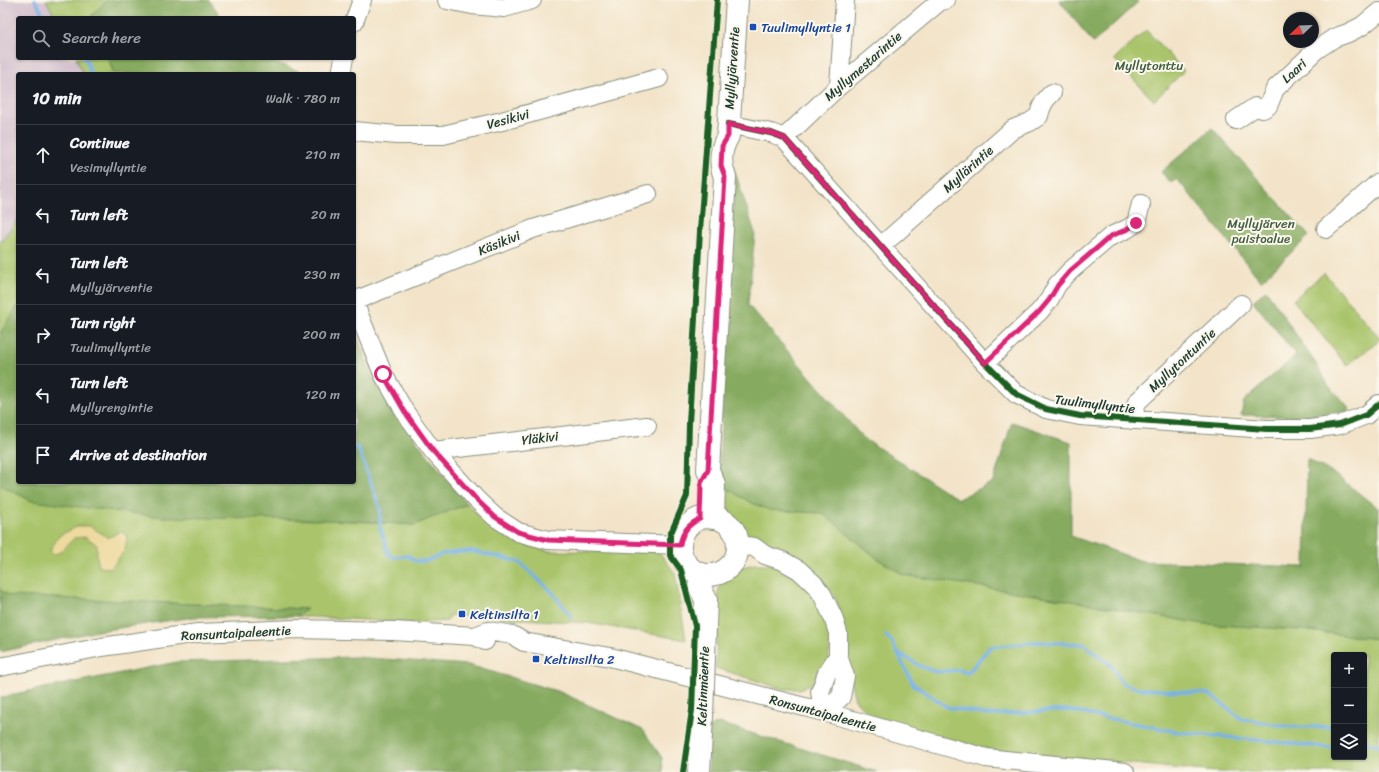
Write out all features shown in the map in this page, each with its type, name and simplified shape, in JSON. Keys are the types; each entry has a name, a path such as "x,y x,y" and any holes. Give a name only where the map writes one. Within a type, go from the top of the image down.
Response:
{"main road":[{"name":"Myllyjärventie","path":"707,518 714,484 708,470 725,177 721,166 722,146 728,130 737,0"},
{"path":"707,518 720,519 729,526 737,538 737,550 728,568 719,573 707,574 695,571 686,564 681,552 680,545 684,532 688,526 707,518"},
{"name":"Keltinmäentie","path":"698,772 702,716 706,600 712,589 707,574"}],"street":[{"path":"356,16 362,0"},
{"path":"447,0 472,6 504,8 532,0"},
{"path":"840,86 845,0"},
{"name":"Myllymestarintie","path":"784,138 840,86 940,1 946,0"},
{"name":"Laari","path":"1236,120 1255,107 1263,109 1268,106 1275,89 1316,50 1334,38 1362,26 1379,12"},
{"path":"341,72 344,60"},
{"name":"Vesikivi","path":"356,132 396,135 443,135 502,121 659,78"},
{"name":"Myllärintie","path":"881,246 1013,129 1030,122 1039,116 1043,103 1052,93"},
{"name":"Tuulimyllyntie","path":"728,130 771,133 784,138 985,363 1016,394 1046,409 1080,416 1267,429 1310,429 1340,425 1375,414"},
{"path":"1326,229 1379,182"},
{"name":"Käsikivi","path":"356,301 533,229 648,194"},
{"path":"985,363 1039,312 1070,271 1111,236 1128,229 1136,223 1141,204"},
{"name":"Myllytontuntie","path":"1132,420 1137,402 1241,304"},
{"path":"356,307 383,374 405,412 433,451 495,517 518,532 548,540 680,545"},
{"name":"Yläkivi","path":"433,451 647,426"},
{"path":"737,550 754,547 765,555 783,561 799,570 822,594 833,617 838,633 838,656 827,673 820,692 824,712"},
{"name":"Ronsuntaipaleentie","path":"0,667 102,647 198,633 295,629 393,631 475,636 488,643 509,646 524,642 610,656 824,712 986,758 1124,772"}],"shaded area":[{"path":"0,0 46,0 55,16 16,16 16,60 77,60 83,72 16,72 16,222 0,243"}],"green space":[{"path":"46,0 108,0 92,16 55,16"},
{"path":"108,0 209,0 221,16 92,16"},
{"path":"1059,0 1136,0 1138,2 1093,43"},
{"name":"Myllytonttu","path":"1146,30 1184,71 1154,101 1114,59"},
{"path":"77,60 109,60 113,72 83,72"},
{"path":"109,60 269,60 301,72 113,72"},
{"name":"Myllyjärven puistoalue","path":"1212,128 1309,236 1261,281 1177,179 1171,183 1161,172"},
{"path":"735,172 755,233 748,305 863,438 958,499 993,482 1012,422 1071,442 1071,536 1142,561 1305,567 1307,459 1333,473 1379,509 1379,639 1301,630 1204,624 1049,597 904,575 878,559 822,513 769,510 750,502 718,483"},
{"path":"16,222 16,308 0,334 0,243"},
{"path":"1324,273 1379,337 1379,340 1347,366 1293,300"},
{"path":"1266,290 1318,367 1328,385 1346,404 1350,411 1296,417 1241,415 1244,401 1296,355 1253,301"},
{"path":"16,308 16,484 356,484 356,334 374,380 399,419 467,504 414,525 365,521 161,517 32,501 0,485 0,334"},
{"path":"718,483 750,502 769,510 822,513 878,559 904,575 1049,597 1204,624 1301,630 1379,639 1379,772 1216,772 990,750 887,722 870,715 855,700 847,667 836,598 809,567 774,549 746,538 725,516"},
{"path":"0,485 32,501 414,525 467,504 490,525 520,543 548,551 659,552 675,573 686,640 588,623 451,615 447,621 415,623 296,616 306,609 10,596 0,590"},
{"path":"755,564 775,564 794,576 813,594 829,627 830,647 827,665 817,681 800,689 783,689 716,668 718,592 722,582 742,567"},
{"path":"0,590 10,596 307,609 296,616 194,617 98,631 0,652"},
{"path":"355,657 469,665 560,692 643,730 662,758 663,772 0,772 0,698 177,662"},
{"path":"719,723 877,772 708,772 710,727"}],"sand":[{"path":"79,526 90,526 108,538 121,531 127,536 125,550 111,568 99,567 97,545 86,537 74,538 62,551 53,555 50,550 60,535"}],"waterway":[{"path":"35,0 44,16"},
{"path":"86,60 90,72"},
{"path":"356,448 358,448 380,508 380,529 388,554 393,557 409,556 415,561 427,561 442,554 471,551 519,562 552,592 572,618"},
{"path":"886,636 892,642 897,652 920,666 936,672 959,670 968,673 990,647 1037,642 1083,644 1112,666 1121,682 1135,688 1209,694 1242,719 1290,727 1331,727"},
{"path":"897,652 913,684 947,707 988,715 1066,710 1178,732 1331,748"},
{"path":"1367,743 1379,745"}],"cycle path":[{"path":"683,772 692,710 695,626 681,570 670,555 670,535 687,496 689,423 700,231 717,0"},
{"path":"728,124 771,133 784,138 985,363 1016,394 1046,409 1080,416 1267,429 1310,429 1340,425 1366,415 1379,404"}],"place":[{"name":"Tuulimyllyntie 1","path":"753,27"},
{"name":"Keltinsilta 1","path":"462,614"},
{"name":"Keltinsilta 2","path":"536,659"}],"route":[{"path":"383,374 405,412 433,451 476,499 495,517 518,532 548,540 680,545 681,538 688,526 694,521 700,519 701,483 708,470 725,177 721,166 722,146 728,136 728,124 771,133 784,138 985,363 1039,312 1070,271 1111,236 1128,229 1136,223"}]}
